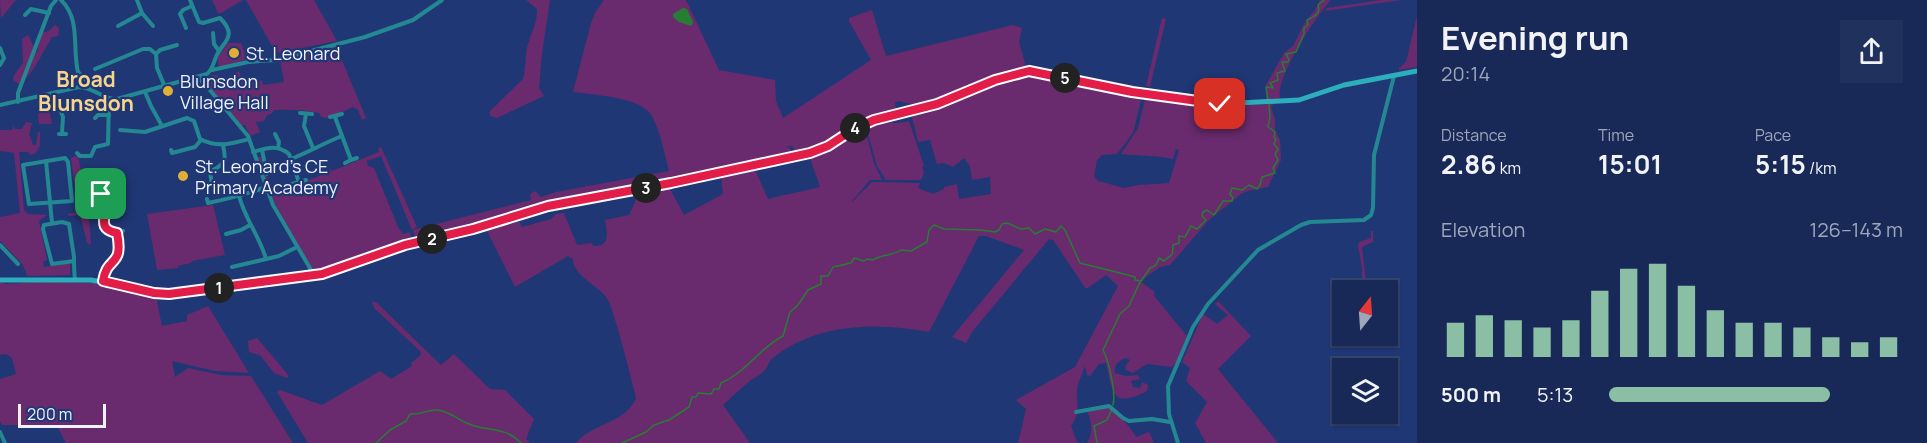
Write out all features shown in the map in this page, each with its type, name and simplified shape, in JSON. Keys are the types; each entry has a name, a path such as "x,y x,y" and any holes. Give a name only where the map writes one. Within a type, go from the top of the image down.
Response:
{"main road":[{"path":"0,280 103,281 163,294 314,275 335,270 405,245 473,229 548,206 671,183 810,153 828,146 867,123 924,107 995,80 1029,71 1194,102 1220,104 1299,100 1340,86 1417,71"}],"street":[{"path":"18,102 18,93 49,13 59,0 68,7 77,42 78,72 88,82 90,88"},
{"path":"137,0 142,13 153,26"},
{"path":"190,0 200,22 220,18 224,22 228,37 227,43 219,51 212,70"},
{"path":"0,105 75,87 90,88 109,99 117,99 197,78 212,70 251,61 276,60 365,37 413,20 442,0"},
{"path":"186,28 180,14 192,6"},
{"path":"25,15 31,9 49,13"},
{"path":"118,26 142,13"},
{"path":"213,33 214,44 219,51"},
{"path":"156,54 160,50 177,45"},
{"path":"0,48 4,58 0,65"},
{"path":"95,69 144,49 150,49 156,54 157,68 165,87"},
{"path":"204,83 205,75"},
{"path":"1178,443 1170,422 1167,398 1169,383 1193,327 1206,307 1253,254 1267,243 1308,222 1364,219 1371,215 1374,155 1394,75"},
{"path":"197,78 204,83 249,139 280,218 314,275"},
{"path":"145,92 162,126"},
{"path":"54,93 63,117 62,134"},
{"path":"77,153 80,156 91,156 95,147 108,144 109,99"},
{"path":"300,113 312,114"},
{"path":"306,114 304,126 313,148"},
{"path":"342,114 332,117 351,160"},
{"path":"95,118 98,115 109,115"},
{"path":"120,130 142,132 187,118 193,120 201,140"},
{"path":"275,134 279,142 278,148"},
{"path":"291,159 342,136"},
{"path":"201,140 223,145 249,139"},
{"path":"171,150 172,153 194,148 201,140"},
{"path":"212,185 210,172 222,165 225,159 223,145"},
{"path":"254,152 278,148 288,153 300,182"},
{"path":"262,150 268,171"},
{"path":"65,158 68,160 73,199 70,202 32,205 27,202 22,169 26,163 46,161 65,158"},
{"path":"345,163 357,158"},
{"path":"46,161 52,223"},
{"path":"292,184 306,180"},
{"path":"207,199 208,203 223,202 266,187"},
{"path":"100,192 105,205 103,213 105,227 108,231 117,233 123,231"},
{"path":"239,196 243,212 261,243 266,259"},
{"path":"74,261 58,264 51,262 44,225 69,224 74,261 75,279"},
{"path":"228,232 250,225"},
{"path":"103,281 107,267 119,254 117,233"},
{"path":"0,245 18,264"},
{"path":"232,267 238,263 282,255 297,247"},
{"path":"1076,412 1109,406 1129,421 1152,419 1170,422"},
{"path":"0,432 5,443"}],"shaded area":[{"path":"0,0 16,0 1,18"},
{"path":"212,0 243,0 218,13"},
{"path":"246,0 314,0 337,41 276,53"},
{"path":"526,0 550,0 539,88 544,96 497,118 491,116 489,112 523,79 524,75 527,48 537,14 537,9"},
{"path":"604,0 686,0 719,70 775,80 776,101 783,118 871,60 849,18 872,10 886,56 1013,25 1022,28 1019,42 1026,67 1147,91 1027,69 1015,71 940,100 911,104 895,102 896,111 863,120 824,145 795,154 793,146 786,146 791,149 791,153 786,156 542,205 416,240 413,230 531,200 530,194 535,191 541,197 556,192 669,171 658,129 647,110 617,98 573,92 591,23"},
{"path":"1320,0 1331,0 1298,47 1284,76 1280,97 1271,107 1275,119 1275,130 1280,140 1281,160 1268,187 1241,194 1209,220 1170,265 1160,267 1141,282 1155,292 1154,296 1187,336 1176,363 1172,367 1147,364 1133,373 1126,370 1125,366 1130,360 1126,358 1121,360 1116,365 1115,373 1126,376 1138,375 1140,379 1131,381 1133,387 1140,388 1142,382 1148,385 1147,391 1126,398 1120,398 1112,389 1106,363 1099,364 1090,376 1087,375 1085,366 1077,390 1077,415 1071,426 1077,442 1080,443 1018,443 1026,409 1016,400 1075,367 1118,286 1106,275 1086,289 1053,240 1049,239 972,332 966,343 952,337 1024,250 986,236 979,236 929,332 889,327 848,328 808,338 790,346 771,359 764,371 723,405 750,443 576,443 591,431 625,413 636,398 620,335 609,303 599,290 577,271 573,259 568,256 515,287 486,229 519,222 522,227 564,213 577,245 592,243 593,246 599,246 605,242 606,238 605,220 629,215 639,193 670,189 684,215 723,194 721,177 755,170 768,199 820,187 809,155 832,147 862,127 865,129 874,163 882,180 870,180 852,202 872,182 920,183 918,188 933,194 944,187 957,184 959,199 991,194 990,177 972,180 970,166 964,158 953,167 944,163 937,164 930,140 918,142 913,114 1023,74 1033,73 1142,96 1133,133 1117,154 1102,155 1097,160 1094,176 1098,181 1124,188 1169,183 1179,150 1176,149 1173,159 1121,154 1138,128 1146,96 1191,104 1193,107 1197,105 1221,107 1266,104 1266,85 1284,53 1293,46"},
{"path":"1381,0 1401,0 1325,11 1327,8"},
{"path":"683,8 687,9 693,22 691,26 673,17 673,14"},
{"path":"1417,16 1417,67 1399,70 1406,62"},
{"path":"1162,18 1166,19 1150,87 1146,86"},
{"path":"55,25 59,28 58,36 52,37 33,70 20,85 13,80 23,63 22,39 28,35 37,53 41,33 49,31"},
{"path":"228,43 241,43 247,59 222,67 218,65 218,57"},
{"path":"336,46 366,118 362,120 358,110 353,107 329,118 308,111 274,110 267,115 264,121 256,122 260,132 250,136 245,125 241,126 207,84 211,75 217,75 223,80 239,71 244,85 262,80 263,85 284,82 280,60"},
{"path":"49,109 52,124 39,124 38,112"},
{"path":"909,121 924,166 922,167 924,173 921,180 886,180 877,166 867,130 878,124"},
{"path":"26,122 32,123 29,134 33,145 36,145 38,132 40,132 40,145 36,153 30,155 28,152 19,152 24,210 28,214 47,215 39,221 47,260 43,262 44,267 70,263 70,275 27,276 23,265 0,241 0,217 20,213 14,153 0,151 0,130 12,130 13,126 15,129 22,129"},
{"path":"381,147 417,227 412,230 381,156 367,161 368,166 374,168 398,227 403,234 410,232 412,243 360,261 315,272 282,216 266,182 258,157 261,157 269,181 279,188 330,172 330,168 332,171 379,152 378,149"},
{"path":"78,156 88,204 91,243 89,245 80,215 69,216 67,214 78,212 71,159"},
{"path":"213,205 225,255 192,261 178,268 157,270 147,214"},
{"path":"1371,231 1373,231 1373,242 1362,247 1366,280 1362,280 1358,246 1359,242 1371,238"},
{"path":"0,282 6,284 95,283 156,296 162,326 187,321 187,315 208,306 249,373 215,371 172,361 175,377 188,368 221,375 251,376 293,443 66,443 57,426 2,425 0,421 0,379 16,374 12,358 6,354 0,355"},
{"path":"372,301 377,303 441,365 454,354 490,389 505,390 534,419 526,439 530,443 308,443 277,392 280,390 322,405 380,371 391,379 412,366 411,363 420,356 421,352 374,308"},
{"path":"1218,301 1251,336 1218,369 1278,443 1206,443 1195,423 1207,402 1186,381 1190,368 1182,362 1203,314 1217,324 1228,315 1215,304"},
{"path":"257,338 289,376 287,378 274,373 260,355 249,352 248,341"},
{"path":"1111,407 1136,437 1149,432 1154,443 1087,443 1091,432 1088,413 1090,410"}],"waterway":[{"path":"1268,100 1266,87 1273,88 1270,83 1278,80 1277,73 1285,71 1282,62 1288,62 1286,54 1296,52 1304,34 1304,28 1308,25 1307,20 1317,14 1318,5 1324,0"},
{"path":"1113,405 1114,393 1108,362 1103,350 1120,314 1129,306 1139,284 1150,268 1156,265 1159,258 1164,261 1172,254 1173,245 1179,243 1179,236 1185,237 1191,226 1197,229 1206,220 1202,216 1203,212 1207,210 1214,215 1223,201 1232,201 1230,194 1232,188 1242,190 1249,185 1257,189 1262,177 1275,173 1273,168 1278,160 1275,154 1278,149 1274,144 1275,132 1268,127 1269,104"},
{"path":"622,443 646,432 654,425 669,420 689,407 692,397 696,397 698,393 711,394 714,389 719,389 721,383 739,372 774,341 783,336 790,312 808,290 821,284 821,276 828,276 833,267 851,263 854,258 864,261 873,260 901,250 911,251 927,242 929,230 934,225 944,229 995,232 1002,224 1007,223 1021,229 1029,228 1035,234 1045,229 1056,232 1061,226 1080,263 1135,277 1135,280 1141,281"},
{"path":"1097,443 1094,426 1107,420 1112,409"},
{"path":"376,443 390,430 406,421 410,414 434,410 446,412 476,426 509,434 521,443"}],"place":[{"name":"St. Leonard","path":"234,53"},
{"name":"Blunsdon Village Hall","path":"168,91"},
{"name":"St. Leonard's CE Primary Academy","path":"183,176"}],"district":[{"name":"Broad Blunsdon","path":"86,91"}],"route":[{"path":"101,194 105,205 103,213 105,227 108,231 117,233 120,249 116,259 106,268 103,281 154,293 169,294 322,274 405,245 473,229 548,206 671,183 810,153 837,142 854,129 874,120 937,104 995,80 1023,72 1040,72 1132,92 1220,104"}]}
